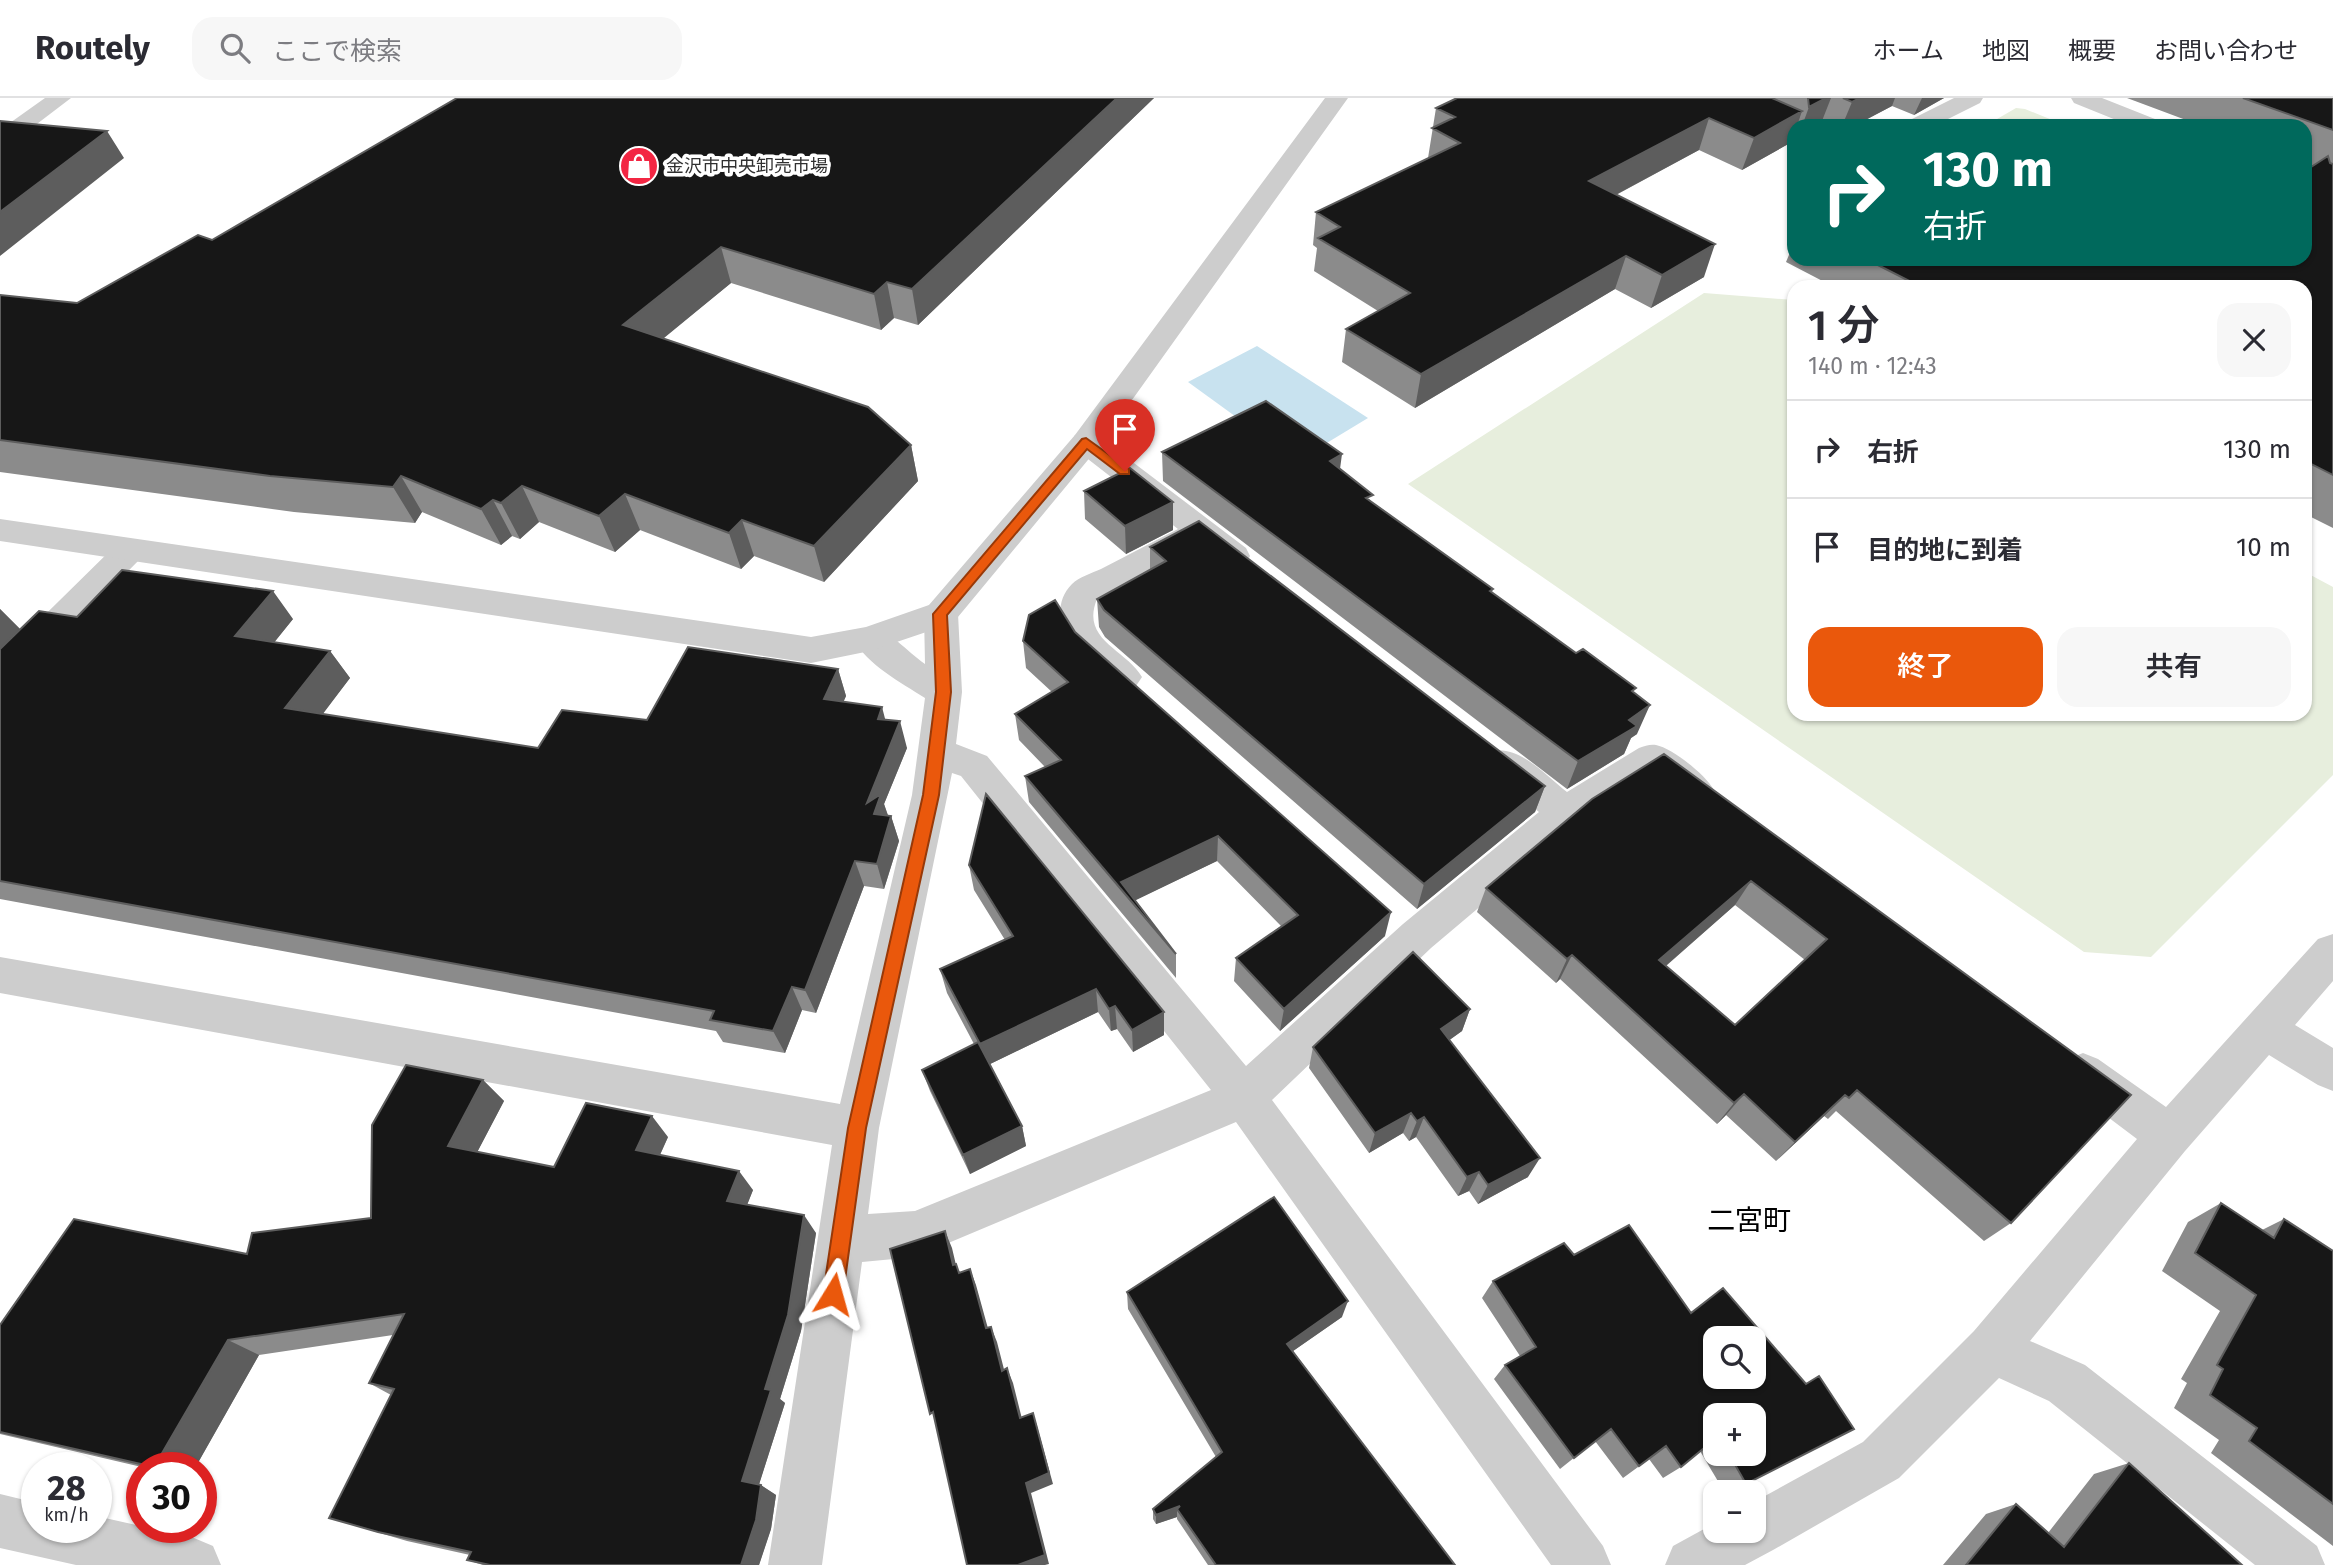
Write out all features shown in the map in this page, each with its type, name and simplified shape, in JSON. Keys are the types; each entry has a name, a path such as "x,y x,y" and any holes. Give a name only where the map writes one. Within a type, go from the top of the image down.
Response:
{"street":[{"path":"0,141 61,98"},
{"path":"0,530 811,650 870,639 940,614 1086,442 1337,98"},
{"path":"1930,119 1972,98"},
{"path":"2082,98 2134,119"},
{"path":"1086,442 1257,574"},
{"path":"1152,702 1091,648 1075,628 1075,608 1084,592 1202,531"},
{"path":"0,680 130,550"},
{"path":"795,1565 857,1128 931,795 944,692 940,614"},
{"path":"870,639 899,664 944,692"},
{"path":"1478,744 1566,812"},
{"path":"935,751 974,766 1244,1097 1584,1565"},
{"path":"841,1240 915,1234 1244,1097 1407,927 1566,812 1652,758 1719,808"},
{"path":"1766,1524 1881,1460 1992,1349 2169,1136 2333,952"},
{"path":"0,975 857,1128"},
{"path":"2266,1030 2333,1071"},
{"path":"2057,1054 2169,1136"},
{"path":"1992,1349 2067,1383 2298,1565"},
{"path":"0,1521 194,1565"},
{"path":"1692,1565 1731,1543"}],"green space":[{"path":"2016,108 2050,119 1997,119"},
{"path":"1704,293 1787,299 1787,721 2312,721 2312,576 2333,587 2333,775 2151,957 2084,952 1408,484"}],"water":[{"path":"1257,346 1368,418 1297,461 1188,382"}],"building":[{"path":"457,98 1117,98 912,289 887,282 874,294 721,247 623,325 868,407 911,445 814,546 742,520 729,533 625,494 599,516 522,486 501,503 493,500 481,509 401,476 393,487 270,476 0,440 0,295 77,303 198,235 212,240"},
{"path":"1457,98 1772,98 1802,111 1754,138 1709,118 1589,181 1715,244 1662,275 1626,256 1421,374 1346,329 1410,293 1318,238 1340,227 1316,212 1460,143 1432,128 1455,117 1436,108"},
{"path":"1808,98 1826,98 1809,107"},
{"path":"1843,98 1860,98 1852,102"},
{"path":"2243,98 2333,98 2333,130 2312,123 2312,119 2302,119"},
{"path":"0,121 107,131 0,212"},
{"path":"2328,156 2333,164 2333,475 2312,464 2312,280 1907,280 1880,266 2312,266 2312,166"},
{"path":"1266,401 1342,454 1330,461 1373,495 1366,498 1493,589 1490,591 1576,653 1583,649 1636,688 1632,691 1650,705 1629,720 1637,726 1578,761 1162,452"},
{"path":"1130,468 1173,502 1125,526 1084,491"},
{"path":"1199,521 1545,786 1424,884 1104,610 1097,599 1166,561 1150,547"},
{"path":"122,570 273,591 235,636 330,651 285,708 538,748 562,710 647,720 688,647 838,669 824,699 882,707 878,719 900,721 867,803 881,794 874,814 891,816 877,864 855,861 805,990 792,987 773,1031 710,1020 714,1011 0,881 0,649 39,611 77,617"},
{"path":"1055,600 1075,632 1391,912 1284,1009 1236,958 1298,915 1218,836 1121,882 1176,954 1025,776 1061,760 1015,714 1068,682 1023,641 1029,615"},
{"path":"1664,754 2131,1095 2011,1223 1857,1090 1849,1098 1845,1095 1795,1142 1744,1094 1734,1103 1572,955 1567,959 1486,888 1592,799","holes":["1751,881 1827,939 1735,1025 1659,960"]},
{"path":"986,794 1164,1012 1132,1030 1115,1006 1109,1009 1096,989 980,1044 940,969 1013,936 969,865"},
{"path":"1413,952 1470,1009 1441,1029 1540,1158 1488,1185 1479,1172 1467,1177 1424,1117 1417,1121 1411,1113 1375,1133 1313,1047"},
{"path":"978,1042 1022,1126 963,1155 922,1070"},
{"path":"406,1065 483,1080 448,1146 554,1167 586,1103 652,1116 636,1150 739,1171 727,1201 804,1215 788,1315 765,1389 771,1390 742,1481 761,1485 756,1520 741,1565 490,1565 467,1560 471,1552 378,1532 329,1518 394,1389 369,1383 404,1314 228,1340 163,1452 126,1452 126,1461 112,1457 112,1452 88,1452 0,1432 0,1325 74,1219 247,1254 252,1233 371,1218 372,1125"},
{"path":"1274,1197 1348,1301 1287,1344 1455,1565 1216,1565 1177,1509 1180,1506 1156,1515 1153,1509 1222,1452 1127,1292"},
{"path":"2221,1203 2274,1238 2284,1219 2333,1251 2333,1504 2249,1441 2257,1428 2210,1395 2223,1369 2217,1365 2256,1295 2195,1253"},
{"path":"1629,1225 1691,1313 1723,1288 1756,1326 1703,1326 1703,1389 1766,1389 1766,1338 1806,1384 1819,1376 1854,1429 1754,1480 1744,1480 1736,1466 1766,1466 1766,1403 1703,1403 1703,1449 1681,1467 1666,1446 1639,1466 1611,1429 1574,1458 1505,1365 1536,1347 1493,1281 1564,1243 1574,1255"},
{"path":"945,1231 953,1265 956,1264 959,1273 970,1269 986,1328 991,1327 1002,1371 1007,1368 1020,1418 1033,1413 1049,1473 1026,1483 1045,1555 1018,1565 967,1565 933,1412 930,1414 890,1249"},
{"path":"2129,1463 2242,1565 1966,1565 2016,1504 2064,1547"}],"place":[{"name":"金沢市中央卸売市場","path":"639,166"}],"district":[{"name":"二宮町","path":"1749,1220"}],"route":[{"path":"833,1294 857,1128 931,795 944,692 940,614 1086,442 1125,471"}]}
